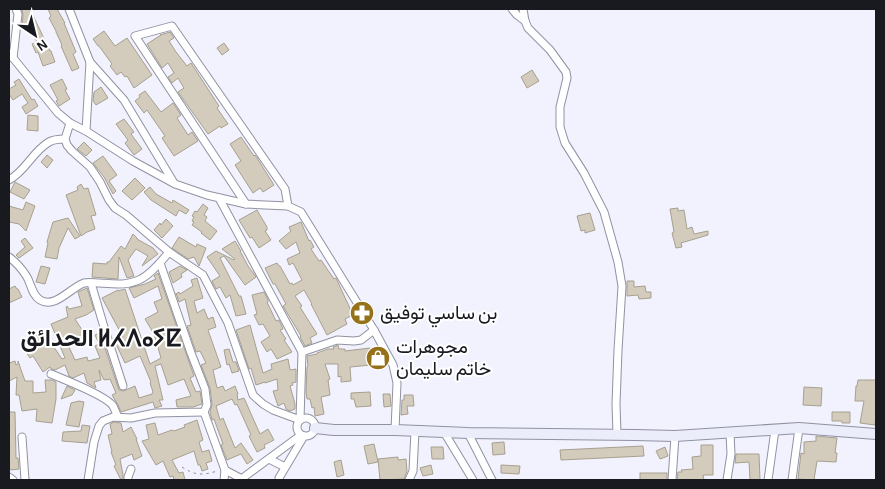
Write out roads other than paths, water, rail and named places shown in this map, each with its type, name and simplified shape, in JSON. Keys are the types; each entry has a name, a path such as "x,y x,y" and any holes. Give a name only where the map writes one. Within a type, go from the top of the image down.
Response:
{"street":[{"path":"16,9 18,14 11,55 58,113 70,123 174,184 219,198 246,204 288,206 300,212 374,330 393,365 397,383 395,430"},
{"path":"69,9 90,62 124,100 174,184"},
{"path":"512,9 525,21"},
{"path":"523,9 528,28 550,50 566,72 567,78 560,107 560,127 565,142 584,172 604,212 618,262 622,286 616,404 617,435"},
{"path":"246,204 135,36 172,26 285,189 288,206"},
{"path":"86,131 90,62"},
{"path":"70,123 65,139 67,145 90,166 115,208 126,215 169,252 203,275 228,323 253,395 273,410 300,420 309,418 314,422 315,428 310,436 303,436 241,480 224,468"},
{"path":"9,180 16,177 34,155 51,141 65,139"},
{"path":"219,198 302,352 300,420 297,424 297,429 303,436"},
{"path":"9,257 17,263 27,276 35,296 44,302 49,302 55,301 86,283 129,284 143,278 169,252"},
{"path":"160,263 205,389 207,405 204,412 224,468 224,480"},
{"path":"91,283 123,386"},
{"path":"302,352 337,340 361,340 374,330"},
{"path":"51,374 110,402 118,417"},
{"path":"88,480 94,442 103,420 118,417 132,418 155,413 204,412"},
{"path":"315,428 468,433 675,436 799,428 876,434"},
{"path":"792,480 799,428"},
{"path":"768,480 774,430"},
{"path":"408,480 413,471 415,431"},
{"path":"444,432 472,480"},
{"path":"468,433 492,480"},
{"path":"727,480 730,433"},
{"path":"279,480 303,436"},
{"path":"672,480 675,436"},
{"path":"22,437 25,480"},
{"path":"269,459 285,467"},
{"path":"128,480 131,469"},
{"path":"9,477 13,480"}],"place":[{"name":"بن ساسي توفيق","path":"362,313"},
{"name":"مجوهرات خاتم سليمان","path":"378,358"}],"district":[{"name":"الحدائق ⵍⵃⴷⴰⵢⵇ","path":"101,339"}]}
